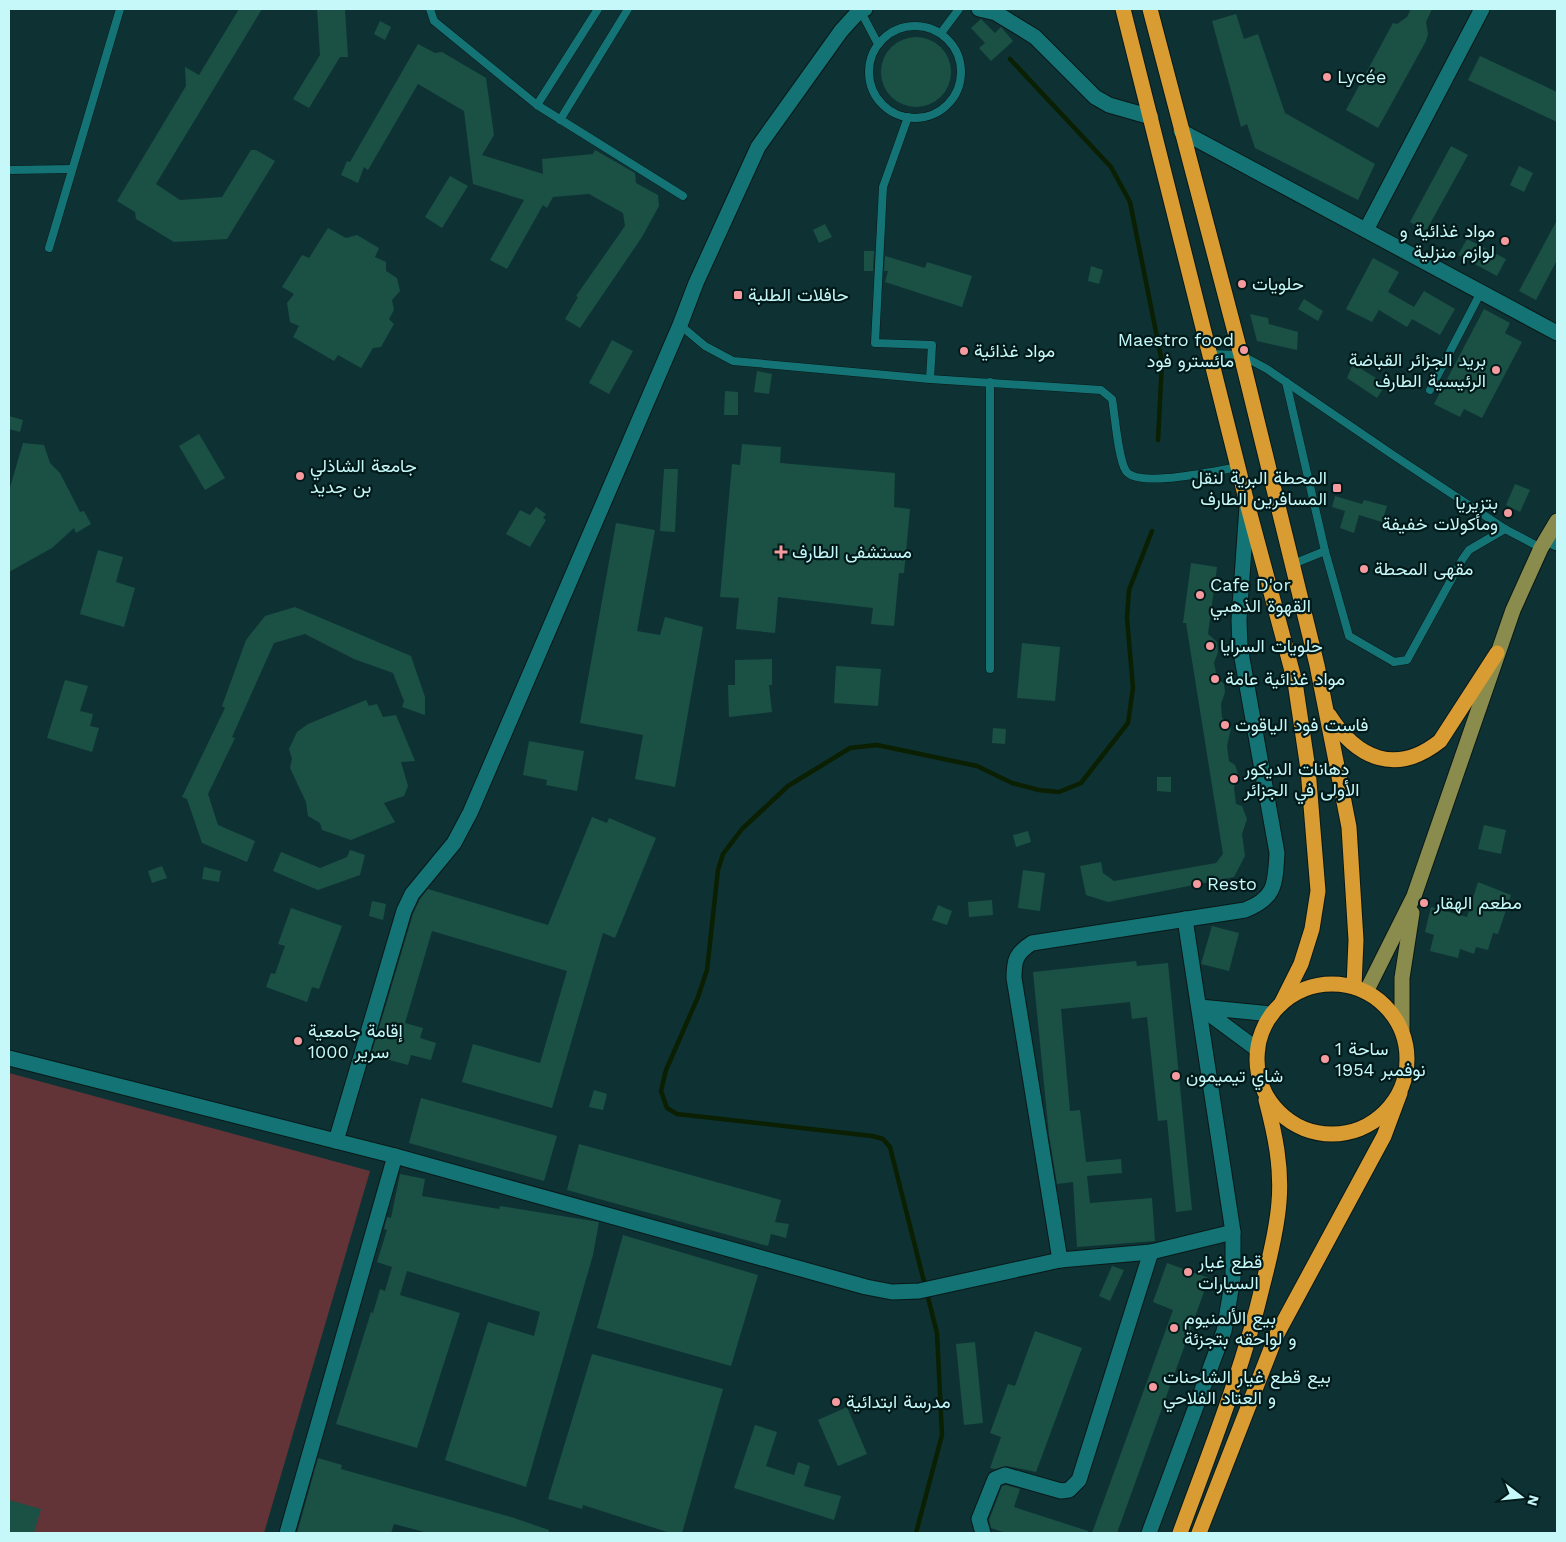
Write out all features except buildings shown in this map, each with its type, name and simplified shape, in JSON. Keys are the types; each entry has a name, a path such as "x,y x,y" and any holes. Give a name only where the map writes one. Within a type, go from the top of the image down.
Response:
{"highway":[{"path":"1123,9 1247,503 1295,682 1308,769 1318,891 1312,929 1301,964 1265,1026 1258,1050 1258,1074 1276,1137 1279,1167 1279,1202 1272,1248 1250,1339 1180,1533"},
{"path":"1150,9 1241,355 1316,665 1348,827 1360,990"},
{"path":"1316,665 1329,715 1342,735 1356,747 1370,755 1398,760 1421,754 1440,741 1497,653"},
{"path":"1199,1533 1276,1336 1384,1136 1405,1080 1408,1055 1402,1030 1387,1008 1360,990 1341,984 1315,986 1302,990 1276,1009"},
{"path":"1262,1087 1276,1110 1297,1126 1309,1131 1336,1135 1355,1131 1373,1123 1384,1114 1400,1093"}],"main road":[{"path":"1402,1030 1402,978 1414,896 1513,610 1549,543 1557,521"},
{"path":"1360,990 1414,896"}],"street":[{"path":"336,1142 404,911 412,894 454,843 470,813 680,325 696,283 758,147 840,31 862,9"},
{"path":"979,9 996,13 1035,37 1096,97 1109,104 1151,117"},
{"path":"1366,230 1482,9"},
{"path":"1181,131 1557,333"},
{"path":"1060,1260 1014,978 1014,962 1018,953 1032,943 1245,910 1262,903 1272,891 1276,877 1277,853 1240,647 1240,603 1247,503"},
{"path":"1149,1533 1224,1331 1233,1278 1233,1232 1185,919"},
{"path":"1200,1007 1276,1009"},
{"path":"1200,1007 1238,1033 1258,1050"},
{"path":"9,1058 395,1156 866,1287 892,1292 918,1291 1060,1260 1151,1252 1233,1232"},
{"path":"287,1533 395,1156"},
{"path":"983,1533 979,1519 995,1478 1005,1475 1061,1491 1069,1490 1078,1480 1151,1252"}],"lane":[{"path":"49,248 120,9"},
{"path":"430,9 434,21 438,25 537,105 683,196"},
{"path":"537,105 598,9"},
{"path":"560,120 628,9"},
{"path":"862,9 878,44"},
{"path":"941,33 959,9"},
{"path":"911,25 927,26 941,33 953,44 959,57 961,72 959,87 952,100 941,110 928,116 908,117 886,108 876,97 870,82 869,66 873,51 878,44 896,29 911,25"},
{"path":"908,117 883,187 876,343 932,345 930,379"},
{"path":"9,170 72,169"},
{"path":"1430,390 1481,292"},
{"path":"680,325 705,346 734,361 930,379 1101,390 1112,398 1122,460 1126,470 1132,476 1150,480 1239,467"},
{"path":"1211,354 1241,355 1268,368 1393,456 1505,529 1549,543"},
{"path":"990,382 990,669"},
{"path":"1286,382 1325,551 1349,636 1394,662 1407,660 1469,550 1505,529"},
{"path":"1293,564 1325,551"}],"shaded area":[{"path":"9,1073 370,1171 264,1533 9,1533"}],"waterway":[{"path":"1010,59 1111,167 1130,202 1162,362 1158,440"},
{"path":"916,1533 942,1435 937,1333 890,1147 883,1139 872,1136 677,1114 667,1108 661,1091 666,1070 698,997 707,970 718,870 723,854 742,829 788,786 850,748 877,745 977,766 1012,783 1039,790 1059,792 1081,783 1128,723 1133,688 1127,618 1129,590 1152,531"}],"place":[{"name":"Lycée","path":"1327,77"},
{"name":"مواد غذائية و لوازم منزلية","path":"1505,241"},
{"name":"حلويات","path":"1242,284"},
{"name":"حافلات الطلبة","path":"738,295"},
{"name":"Maestro food مائسترو فود","path":"1244,350"},
{"name":"مواد غذائية","path":"964,351"},
{"name":"بريد الجزائر القباضة الرئيسية الطارف","path":"1496,370"},
{"name":"جامعة الشاذلي بن جديد","path":"300,476"},
{"name":"المحطة البرية لنقل المسافرين الطارف","path":"1337,488"},
{"name":"بتزيريا ومأكولات خفيفة","path":"1508,513"},
{"name":"مستشفى الطارف","path":"781,552"},
{"name":"مقهى المحطة","path":"1364,569"},
{"name":"Cafe D'or القهوة الذهبي","path":"1200,595"},
{"name":"حلويات السرايا","path":"1210,646"},
{"name":"مواد غذائية عامة","path":"1215,679"},
{"name":"فاست فود الياقوت","path":"1225,725"},
{"name":"دهانات الديكور الأولى في الجزائر","path":"1234,779"},
{"name":"Resto","path":"1197,884"},
{"name":"مطعم الهقار","path":"1424,903"},
{"name":"إقامة جامعية 1000 سرير","path":"298,1041"},
{"name":"ساحة 1 نوفمبر 1954","path":"1325,1059"},
{"name":"شاي تيميمون","path":"1176,1076"},
{"name":"قطع غيار السيارات","path":"1188,1272"},
{"name":"بيع الألمنيوم و لواحقه بتجزئة","path":"1174,1328"},
{"name":"بيع قطع غيار الشاحنات و العتاد الفلاحي","path":"1153,1387"},
{"name":"مدرسة ابتدائية","path":"836,1402"}]}
